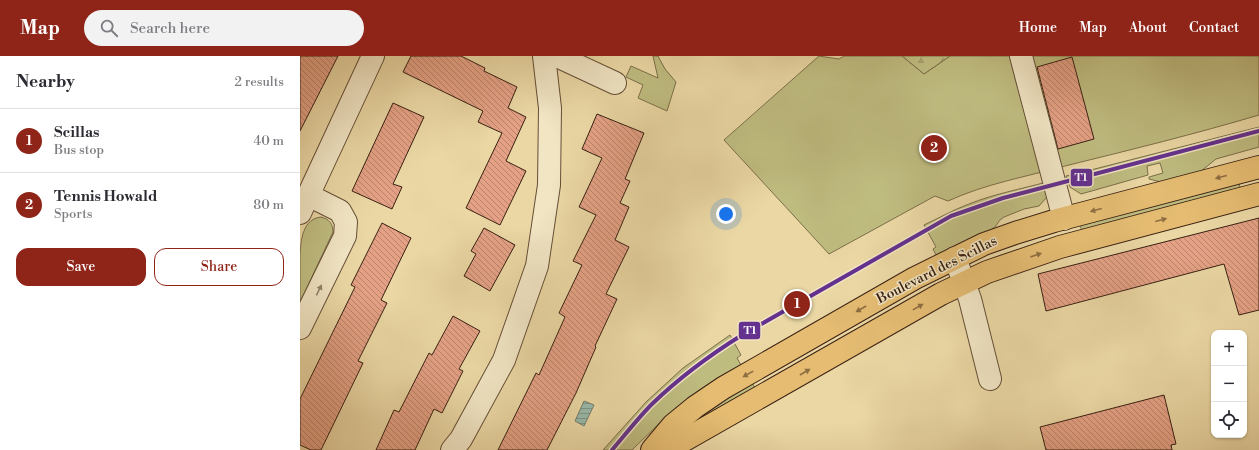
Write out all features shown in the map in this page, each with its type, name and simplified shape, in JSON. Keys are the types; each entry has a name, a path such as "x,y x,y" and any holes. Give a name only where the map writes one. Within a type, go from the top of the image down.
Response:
{"main road":[{"name":"Boulevard des Scillas","path":"652,450 673,425 695,407 723,388 915,278 955,258 990,242 1015,233 1259,167"},
{"name":"Boulevard des Scillas","path":"667,450 940,294 987,272 1060,247 1259,194"}],"street":[{"path":"301,326 344,236 346,222 340,210 304,204 373,56"},
{"path":"452,450 461,439 504,360 537,266 550,185 550,108 544,56"},
{"path":"557,56 615,83"},
{"path":"1021,56 1064,219"},
{"path":"955,258 970,299 990,378"}],"green space":[{"path":"653,56 658,56 665,69 676,82 667,111 638,98 643,85 626,77 631,66 658,78"},
{"path":"819,56 839,59 844,56 902,56 924,74 950,56 1259,56 1259,115 1162,142 1005,181 948,201 935,196 829,254 724,140"},
{"path":"902,56 950,56 924,74"},
{"path":"1259,127 1259,147 1216,159 1200,172 1161,182 1149,179 1149,177 1163,173 1160,163 1147,166 1148,175 1081,194 1070,187 1066,176 1070,175 1072,185 1085,182 1083,172"},
{"path":"1238,181 1239,188 1082,230 1080,226 1083,223"},
{"path":"1047,182 1047,197 1039,206 1024,209 1004,217 989,231 936,255 933,249 936,247 924,225 978,200"},
{"path":"321,217 330,222 333,232 300,300 301,242 305,228 309,223 314,219"},
{"path":"730,335 741,355 737,358 741,365 700,390 670,413 632,450 603,450 646,402 683,368"},
{"path":"751,381 755,388 699,420 696,420 697,415"}],"shaded area":[{"path":"584,401 594,405 584,426 575,421"}],"building":[{"path":"300,56 338,56 300,131"},
{"path":"411,56 461,56 485,68 484,71 517,87 508,108 526,117 506,161 526,171 500,225 466,208 502,133 478,122 483,111 403,72"},
{"path":"1072,57 1094,139 1058,149 1037,67"},
{"path":"393,103 424,117 393,184 402,187 392,209 352,191"},
{"path":"597,114 644,133 625,179 630,181 620,203 629,207 615,240 629,247 606,294 617,299 595,346 596,347 576,393 547,450 498,450 536,373 539,375 565,317 559,313 582,265 573,261 596,215 579,207 602,158 582,149"},
{"path":"1259,218 1259,310 1239,315 1224,264 1046,311 1038,274"},
{"path":"382,223 411,238 381,300 387,303 358,361 363,363 321,450 311,450 300,445 300,399 355,287 351,285"},
{"path":"484,228 515,245 490,291 464,276 476,254 471,251"},
{"path":"453,316 480,331 459,369 463,371 442,413 434,409 415,450 376,450 394,410 399,412 429,353 432,355"},
{"path":"1164,395 1176,444 1171,445 1172,450 1046,450 1040,427"}],"transit line":[{"name":"T1","path":"612,450 662,394 695,367 718,351 742,335 951,216 1003,198 1259,131"}],"place":[{"name":"Tennis Howald","path":"934,148"},
{"name":"Scillas","path":"797,304"}]}
